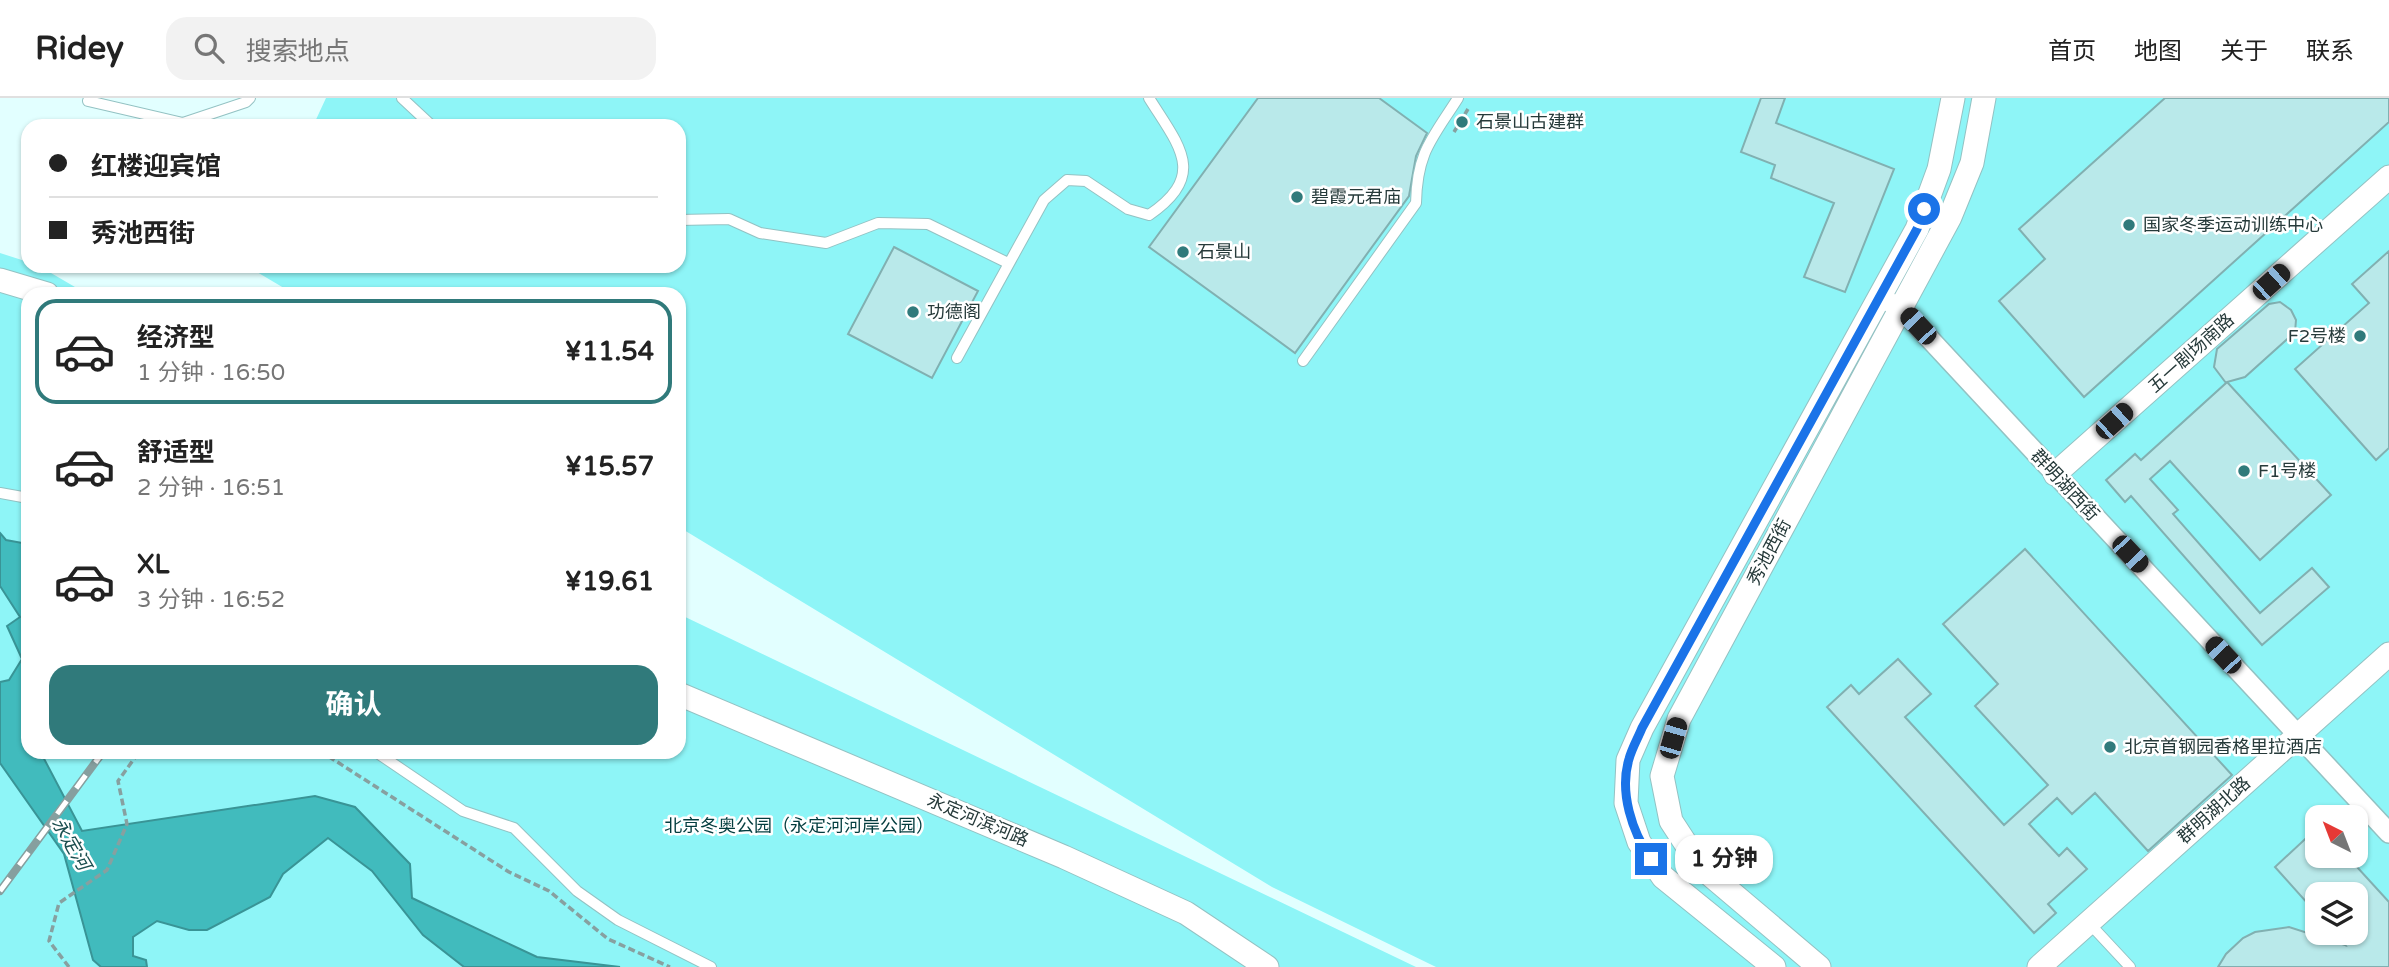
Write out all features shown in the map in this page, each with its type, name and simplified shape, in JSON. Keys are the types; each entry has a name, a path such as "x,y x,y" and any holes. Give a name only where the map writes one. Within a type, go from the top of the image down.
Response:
{"street":[{"name":"秀池西街","path":"1774,967 1663,877 1639,842 1626,803 1628,760 1642,728 1917,229 1939,169 1953,98"},
{"name":"秀池西街","path":"1819,967 1700,867 1671,821 1662,776 1679,719 1950,217 1972,163 1984,98"},
{"name":"五一剧场南路","path":"2055,474 2389,177"},
{"path":"0,280 24,287"},
{"name":"群明湖西街","path":"1879,298 1901,308 2389,833"},
{"name":"群明湖北路","path":"2039,967 2389,653"},
{"name":"永定河滨河路","path":"686,697 1064,857 1186,913 1267,967"}],"lane":[{"path":"195,119 246,102 250,98"},
{"path":"402,98 424,119"},
{"path":"957,358 1044,200 1067,180 1086,181 1128,209 1149,215 1167,203 1181,182 1185,160 1149,98"},
{"path":"1303,361 1416,203 1416,177 1424,150 1458,98"},
{"path":"88,101 166,119"},
{"path":"686,220 729,219 760,233 826,243 878,223 928,224 1008,262"},
{"path":"0,493 21,497"},
{"path":"386,759 463,811 514,828 577,891 618,920 711,967"},
{"path":"2089,922 2130,967"}],"path":[{"path":"69,967 49,941 59,903 107,870 127,824 118,781 134,759"},
{"path":"333,759 509,873 549,891 608,939 670,967"}],"green space":[{"path":"326,98 2389,98 2389,967 1436,967 1272,887 686,531 686,287 282,287 259,273 686,273 686,119 316,119"},
{"name":"北京冬奥公园（永定河河岸公园）","path":"0,253 21,260 21,273 51,273 75,287 21,287 21,759 686,759 686,617 1416,967 0,967"}],"water":[{"path":"0,533 6,540 21,543 21,657 7,626 20,617 0,586"},
{"name":"永定河","path":"21,661 21,759 44,759 82,831 315,796 355,807 410,864 412,898 537,957 620,967 464,967 423,935 372,871 328,838 283,874 270,897 207,930 189,930 157,921 133,937 133,956 146,960 147,967 101,967 93,960 64,854 0,763 0,682 9,680"}],"building":[{"name":"碧霞元君庙","path":"1258,98 1379,98 1427,133 1416,156 1409,196 1295,353 1149,247"},
{"path":"1761,98 1785,98 1776,123 1894,169 1845,292 1804,277 1834,203 1771,178 1775,165 1741,152"},
{"name":"国家冬季运动训练中心","path":"2165,98 2389,98 2389,122 2084,397 1999,301 2045,259 2019,229"},
{"name":"功德阁","path":"894,247 978,291 932,378 848,334"},
{"name":"F2号楼","path":"2389,251 2389,448 2376,460 2295,369 2369,303 2352,284"},
{"path":"2280,302 2291,310 2296,320 2295,332 2245,377 2227,382 2331,495 2260,560 2170,461 2150,479 2178,510 2173,514 2260,613 2312,568 2329,587 2262,645 2131,496 2125,502 2106,480 2135,454 2141,460 2226,383 2214,367 2217,349 2269,304"},
{"name":"北京首钢园香格里拉酒店","path":"2025,549 2232,775 2148,851 2095,793 2072,814 2057,798 2029,824 2059,856 2067,848 2087,869 2048,904 2056,913 2034,933 1827,707 1851,685 1859,694 1898,659 1931,694 1905,717 2004,825 2048,785 1975,706 1998,684 1943,624"},
{"path":"2305,839 2305,868 2358,868 2389,902 2389,967 2218,967 2226,954 2243,938 2255,932 2289,927 2305,932 2305,945 2368,945 2368,882 2305,882 2305,901 2275,867"}],"railway":[{"path":"0,891 98,759"}],"place":[{"name":"石景山古建群","path":"1462,122"},
{"name":"碧霞元君庙","path":"1297,197"},
{"name":"国家冬季运动训练中心","path":"2129,225"},
{"name":"石景山","path":"1183,252"},
{"name":"功德阁","path":"913,312"},
{"name":"F2号楼","path":"2360,336"},
{"name":"F1号楼","path":"2244,471"},
{"name":"北京首钢园香格里拉酒店","path":"2110,747"}],"route":[{"path":"1651,859 1639,842 1626,803 1628,760 1642,728 1917,229 1924,209"}]}
